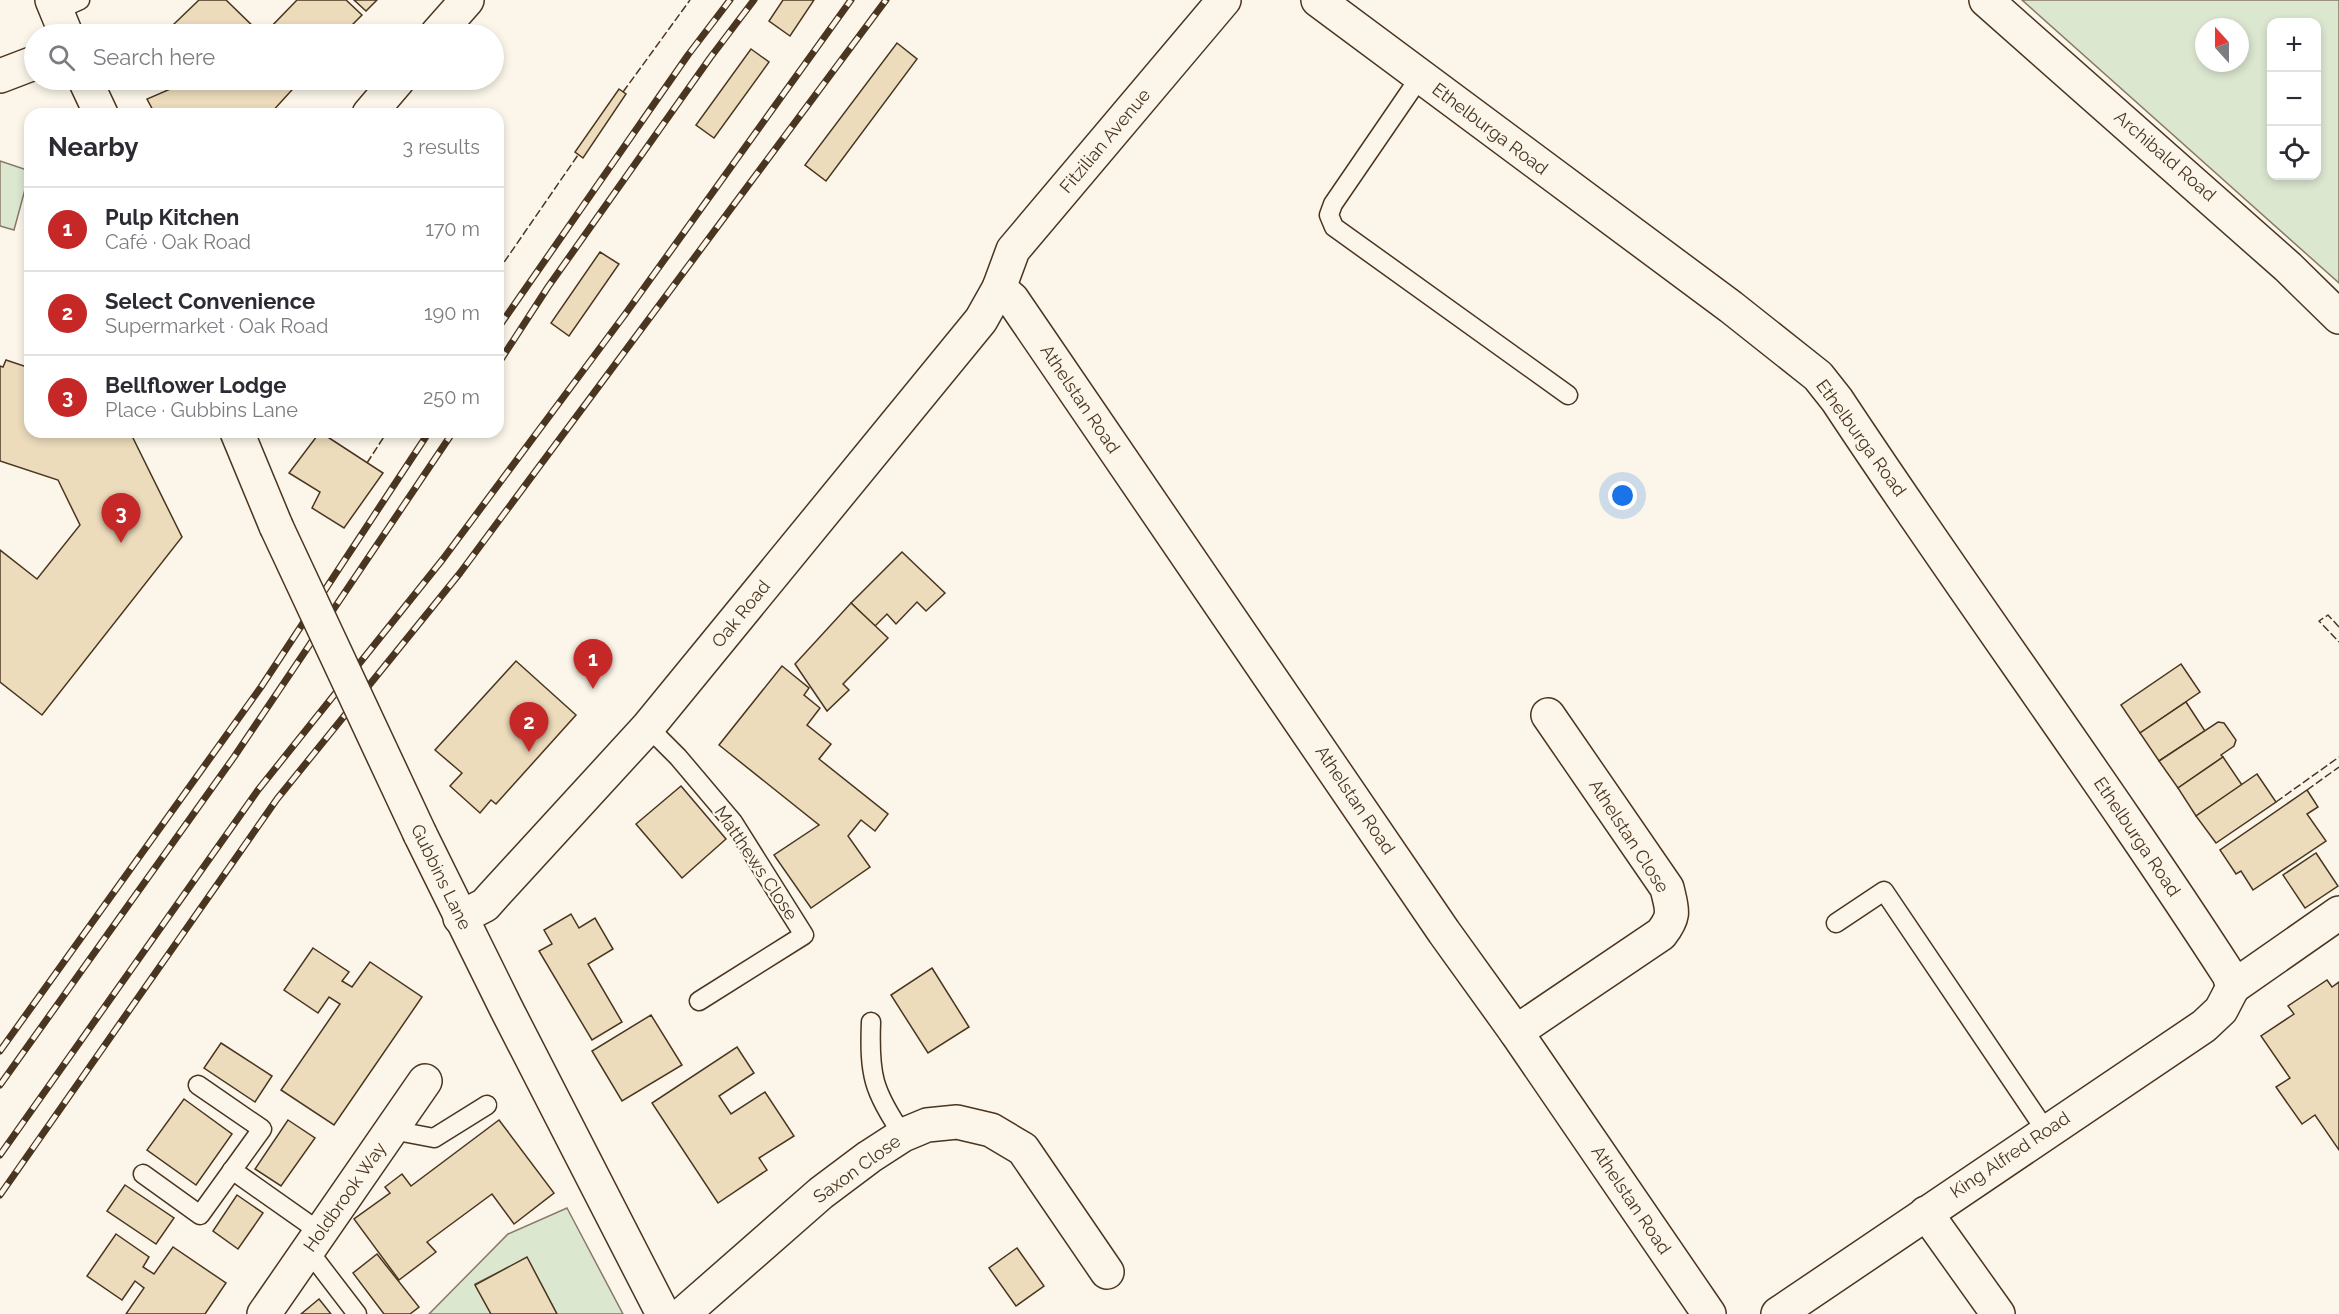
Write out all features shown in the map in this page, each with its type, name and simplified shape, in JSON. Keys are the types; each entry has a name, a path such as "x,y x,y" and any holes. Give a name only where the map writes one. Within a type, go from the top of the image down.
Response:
{"street":[{"path":"446,24 467,0"},
{"name":"Fitzilian Avenue","path":"999,288 1012,250 1224,0"},
{"name":"Ethelburga Road","path":"1318,0 1731,307 1818,376 1837,400 2041,700 2135,831 2229,975 2232,987"},
{"name":"Archibald Road","path":"1986,0 2221,206 2339,317"},
{"path":"0,76 24,67"},
{"path":"90,90 98,108"},
{"path":"374,108 389,90"},
{"name":"Oak Road","path":"460,918 485,905 648,727 981,320 999,288"},
{"name":"Athelstan Road","path":"999,288 1012,299 1444,932 1516,1032 1709,1314"},
{"name":"Gubbins Lane","path":"239,438 276,526 460,918 663,1314"},
{"name":"Athelstan Close","path":"1516,1032 1661,934 1671,921 1672,909 1667,888 1548,715"},
{"path":"2232,987 2339,913"},
{"name":"King Alfred Road","path":"1778,1314 2204,1026 2221,1010 2232,987"},
{"name":"Holdbrook Way","path":"264,1314 425,1081"},
{"name":"Saxon Close","path":"683,1314 821,1193 869,1157 903,1135 927,1125 957,1122 991,1130 1023,1149 1107,1272"},
{"path":"1926,1212 1998,1314"}],"lane":[{"path":"1420,77 1333,204 1329,215 1334,227 1568,395"},
{"name":"Matthews Close","path":"648,727 678,757 733,822 804,935 699,1001"},
{"path":"1836,923 1884,891 2046,1131"},
{"path":"871,1022 871,1073 880,1100 903,1135"},
{"path":"143,1173 200,1215 262,1129 198,1085"},
{"path":"392,1130 434,1138 487,1105"},
{"path":"232,1170 314,1241 357,1314"}],"green space":[{"path":"2022,0 2339,0 2339,283"},
{"path":"0,161 24,169 24,193 14,230 0,226"},
{"path":"567,1208 623,1314 557,1314 527,1258 475,1284 491,1314 429,1314 508,1234"}],"building":[{"path":"199,0 226,0 251,24 174,24"},
{"path":"297,0 346,0 362,15 353,24 274,24"},
{"path":"354,0 377,0 366,11"},
{"path":"783,0 814,0 790,36 769,21"},
{"path":"897,43 917,59 826,181 805,165"},
{"path":"751,49 769,62 714,138 696,125"},
{"path":"619,89 626,94 583,158 575,152"},
{"path":"168,90 292,90 275,108 152,108 147,99"},
{"path":"600,252 619,264 569,336 551,323"},
{"path":"6,360 24,366 24,438 133,438 182,537 42,715 0,682 0,550 37,579 80,525 58,480 0,461 0,366 3,367"},
{"path":"315,438 329,438 383,473 344,528 312,508 320,492 289,473"},
{"path":"902,552 945,593 926,611 917,602 896,624 887,614 875,626 851,603"},
{"path":"851,603 888,638 843,684 849,690 827,711 795,664"},
{"path":"516,661 576,715 496,804 491,800 480,813 450,786 462,773 435,750"},
{"path":"2181,664 2200,692 2140,733 2121,705"},
{"path":"782,666 809,688 804,695 820,708 807,725 831,744 819,759 888,814 875,831 861,820 848,836 870,867 811,908 774,855 819,825 719,745"},
{"path":"2186,702 2205,731 2159,761 2140,733"},
{"path":"2218,722 2224,723 2236,740 2234,746 2221,755 2223,757 2178,788 2159,761"},
{"path":"2223,757 2242,785 2196,816 2178,788"},
{"path":"2257,774 2276,802 2216,843 2196,816"},
{"path":"681,786 726,839 682,878 636,824"},
{"path":"2307,790 2318,807 2307,814 2326,841 2253,890 2241,871 2236,874 2220,850"},
{"path":"2316,853 2338,886 2305,908 2283,875"},
{"path":"571,914 579,928 595,918 613,949 588,964 622,1022 592,1040 539,951 552,944 544,930"},
{"path":"313,948 349,972 342,981 352,987 370,962 422,997 334,1125 281,1090 340,1004 329,997 318,1013 284,990"},
{"path":"932,968 969,1027 928,1053 891,995"},
{"path":"2327,980 2332,987 2339,982 2339,1150 2315,1115 2302,1124 2276,1087 2290,1078 2261,1036 2294,1014 2288,1006"},
{"path":"651,1015 682,1065 622,1101 592,1051"},
{"path":"221,1043 272,1076 255,1102 204,1068"},
{"path":"737,1047 754,1073 719,1096 731,1114 765,1092 794,1136 759,1158 767,1170 718,1203 652,1103"},
{"path":"184,1099 232,1134 196,1185 147,1150"},
{"path":"288,1120 315,1138 281,1186 255,1169"},
{"path":"499,1120 554,1193 514,1224 492,1194 427,1242 436,1252 399,1280 354,1219 390,1193 385,1187 402,1174 411,1186"},
{"path":"125,1185 174,1218 156,1244 107,1211"},
{"path":"237,1195 263,1213 238,1249 213,1231"},
{"path":"116,1234 149,1257 143,1267 154,1274 173,1247 226,1283 205,1314 126,1314 144,1288 135,1281 122,1300 87,1276"},
{"path":"1017,1248 1044,1286 1016,1306 989,1268"},
{"path":"377,1254 419,1307 410,1314 384,1314 353,1273"},
{"path":"527,1257 557,1314 491,1314 475,1285"},
{"path":"319,1299 331,1314 301,1314"}],"railway":[{"path":"504,319 688,55 730,0"},
{"path":"504,355 548,287 710,58 754,0"},
{"path":"0,1155 258,790 443,559 626,313 851,0"},
{"path":"0,1195 277,799 460,573 886,0"},
{"path":"0,1051 261,687 425,438"},
{"path":"0,1085 234,757 449,438"}],"fence":[{"path":"623,92 690,0"},
{"path":"504,262 578,155"},
{"path":"367,463 383,438"},
{"path":"2339,627 2328,615 2319,621 2339,642"},
{"path":"2276,802 2339,757"},
{"path":"2307,790 2339,767"}],"place":[{"name":"Bellflower Lodge","path":"121,543"},
{"name":"Pulp Kitchen","path":"593,689"},
{"name":"Select Convenience","path":"529,752"}]}
